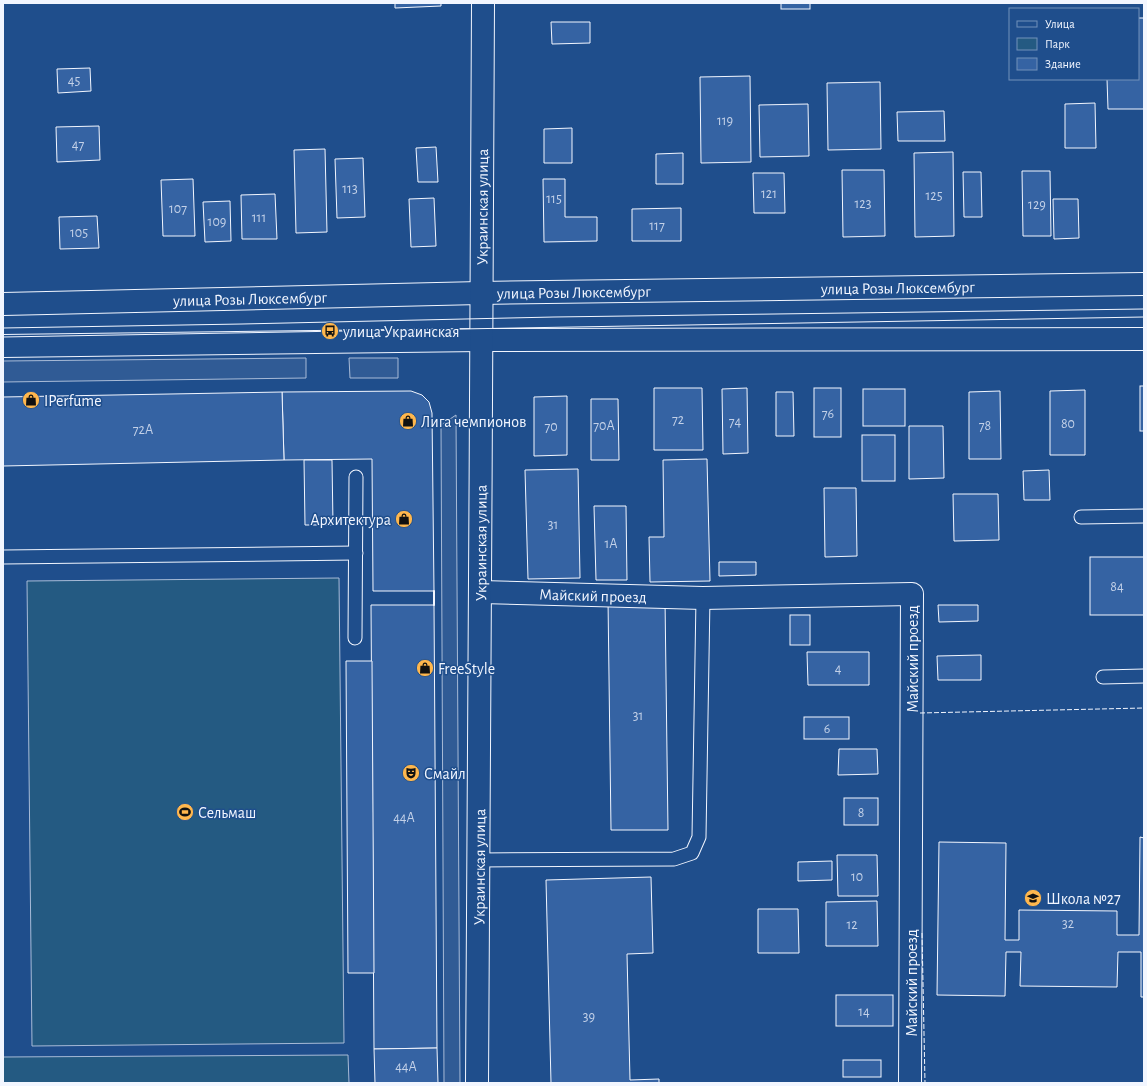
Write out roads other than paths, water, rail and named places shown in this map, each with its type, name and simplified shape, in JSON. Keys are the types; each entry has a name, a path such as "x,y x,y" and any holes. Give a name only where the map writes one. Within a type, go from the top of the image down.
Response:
{"street":[{"name":"Украинская улица","path":"476,1083 480,860 480,292 483,3"},
{"name":"улица Розы Люксембург","path":"3,304 480,292 1144,284"},
{"path":"3,346 481,340 1144,339"},
{"name":"Майский проезд","path":"481,592 703,598 912,594 910,1083"}],"lane":[{"path":"355,638 356,477"},
{"path":"1082,518 1144,516"},
{"path":"3,557 356,553"},
{"path":"480,860 674,859 692,853 700,837 703,598"},
{"path":"1103,677 1144,676"}],"tram line":[{"path":"3,328 554,317 1144,309"},
{"path":"3,337 1144,317"}],"place":[{"name":"улица Украинская","path":"330,331"},
{"name":"IPerfume","path":"31,400"},
{"name":"Лига чемпионов","path":"408,421"},
{"name":"Архитектура","path":"404,519"},
{"name":"FreeStyle","path":"425,668"},
{"name":"Смайл","path":"411,773"},
{"name":"Сельмаш","path":"185,812"},
{"name":"Школа №27","path":"1033,898"}]}
